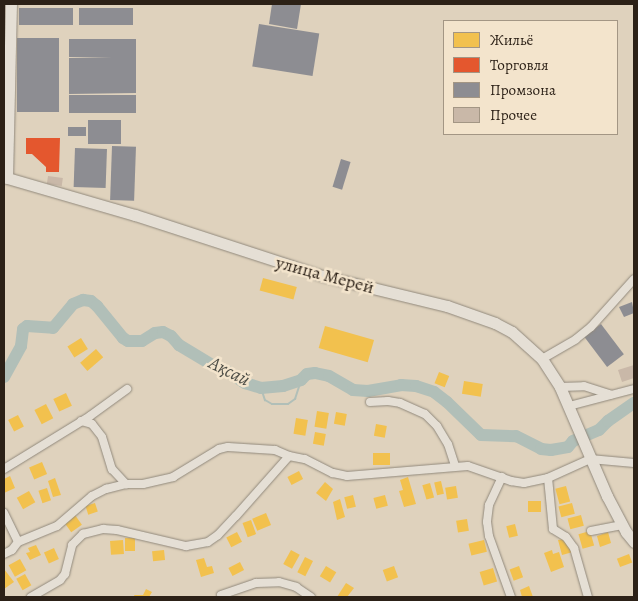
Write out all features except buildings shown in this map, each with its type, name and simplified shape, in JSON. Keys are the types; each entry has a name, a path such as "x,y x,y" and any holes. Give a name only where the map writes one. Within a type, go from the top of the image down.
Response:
{"main road":[{"path":"6,178 11,4"},
{"name":"улица Мерей","path":"6,178 135,215 323,276 474,315 512,332 542,358 560,387 590,459 622,525 634,542"}],"street":[{"path":"542,358 576,339 591,327 634,279"},
{"path":"560,387 584,386 612,395"},
{"path":"569,406 634,388"},
{"path":"4,469 81,421 127,389"},
{"path":"370,402 388,401 400,403 425,414 437,426 448,444 455,466"},
{"path":"81,421 92,424 102,437 112,469 126,484"},
{"path":"4,554 12,550 18,542 57,526 92,496 106,489 126,484 143,484 173,477 219,449 228,447 275,450 289,456 305,459 333,473 347,476 455,466 479,469 524,483 548,478 590,459 634,463"},
{"path":"31,597 60,580 65,574 72,545 83,534 103,530 117,530 186,546 208,542 218,535 236,516 289,456"},
{"path":"502,477 489,505 487,522 488,536 510,597"},
{"path":"548,478 552,529 566,537 574,548 588,597"},
{"path":"4,513 18,542"},
{"path":"591,531 622,525"},
{"path":"221,595 256,583 279,582 296,587 311,597"}],"waterway":[{"name":"Ақсай","path":"4,377 21,346 23,329 27,326 53,328 73,304 83,300 91,301 97,306 123,338 128,341 142,341 155,333 163,332 171,336 179,345 245,383 261,388 283,386 301,380 307,374 315,373 329,376 353,390 368,391 401,385 416,386 434,392 481,435 516,436 541,449 551,450 568,447 573,441 599,430 608,421 634,403"},
{"path":"261,388 265,400 272,404 288,404 295,399 301,380"}]}
